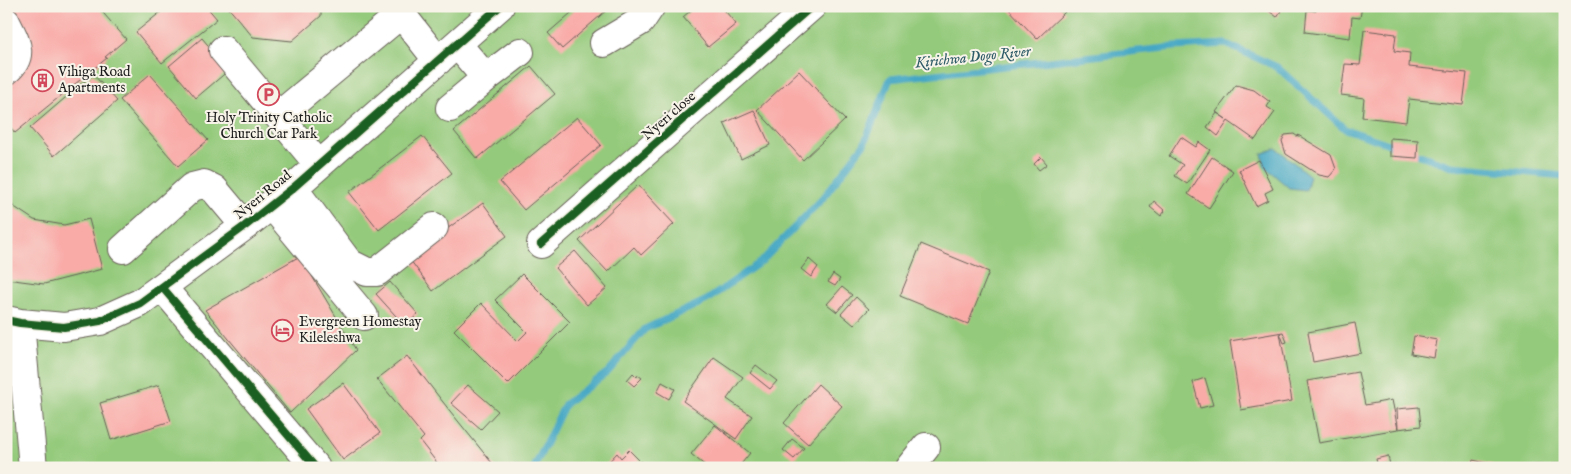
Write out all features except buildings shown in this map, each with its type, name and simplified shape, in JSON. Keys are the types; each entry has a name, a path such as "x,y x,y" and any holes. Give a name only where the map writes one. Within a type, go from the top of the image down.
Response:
{"street":[{"name":"Nyeri Road","path":"13,321 64,327 100,321 140,303 245,226 292,188 500,6"},
{"path":"604,43 641,21 651,6"},
{"name":"Nyeri close","path":"541,244 812,6"},
{"path":"278,116 398,10 448,52 486,78"},
{"path":"6,22 18,48 18,55 14,64 6,71"},
{"path":"222,50 319,165"},
{"path":"450,108 520,52"},
{"path":"123,249 192,187 204,184 214,189 245,226"},
{"path":"292,188 349,263 367,272 377,272 434,227"},
{"path":"271,204 364,316"},
{"path":"162,287 316,468"},
{"path":"13,321 33,468"},
{"path":"909,468 926,447"}],"green space":[{"path":"6,6 1565,6 1565,468 6,468"}],"water":[{"path":"1276,148 1310,176 1306,190 1289,188 1265,167 1262,154"}],"waterway":[{"name":"Kirichwa Dogo River","path":"534,468 565,404 608,372 645,329 707,300 762,261 823,198 864,144 890,79 1174,47 1226,44 1277,67 1345,129 1398,147"},
{"name":"Kirichwa Dogo River","path":"1408,151 1452,166 1565,176"}],"cycle path":[{"path":"6,320 64,327 100,321 140,303 245,226 293,188 500,6"},
{"path":"541,244 812,6"},
{"path":"162,287 316,468"}],"place":[{"name":"Vihiga Road Apartments","path":"42,80"},
{"name":"Holy Trinity Catholic Church Car Park","path":"269,95"},
{"name":"Evergreen Homestay Kileleshwa","path":"283,330"}]}
